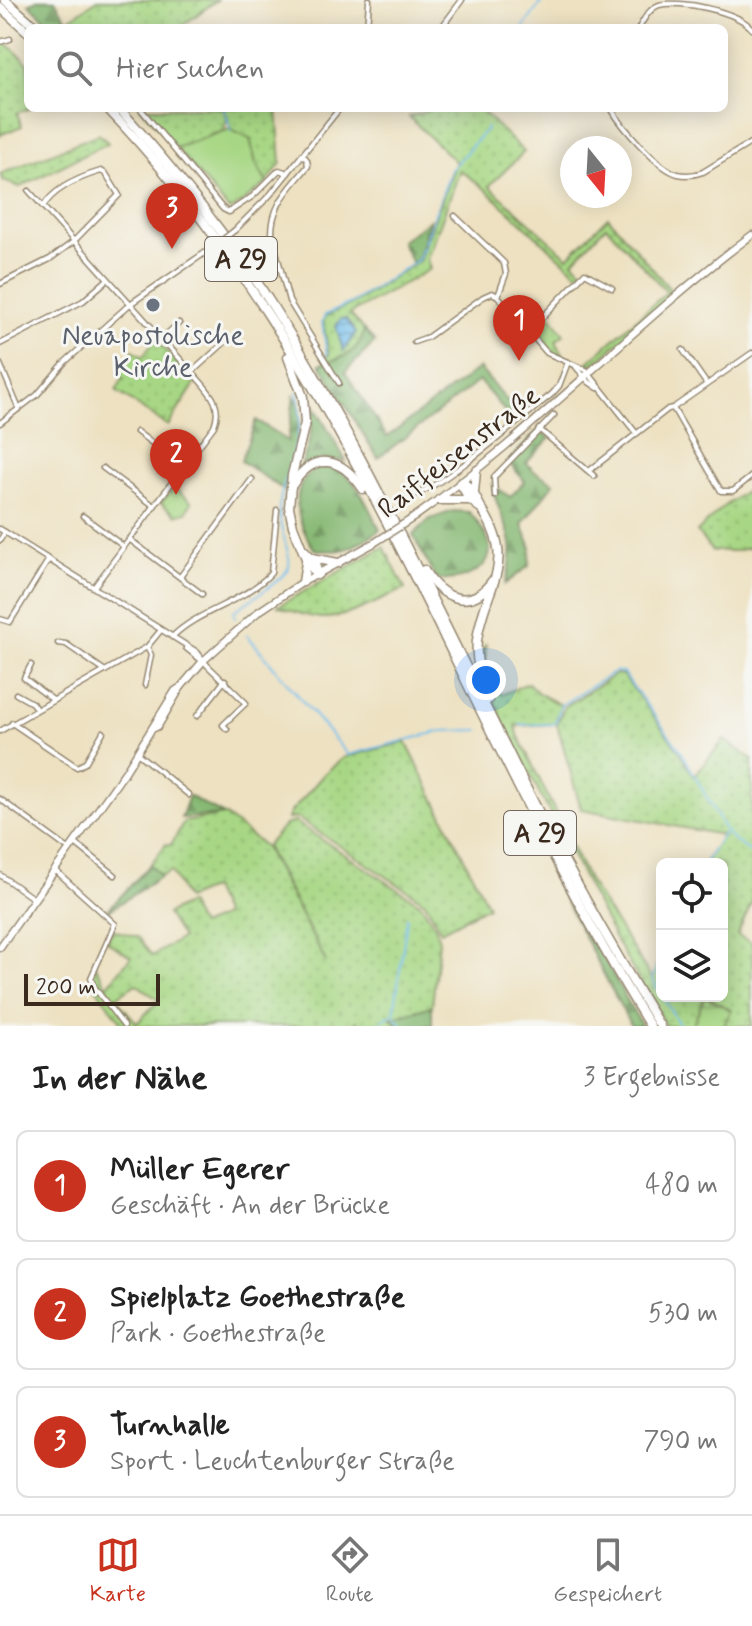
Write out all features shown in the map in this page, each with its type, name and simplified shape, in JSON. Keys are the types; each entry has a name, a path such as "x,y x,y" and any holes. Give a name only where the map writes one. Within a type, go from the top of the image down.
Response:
{"highway":[{"path":"5,0 32,24"},
{"path":"0,7 24,28"},
{"name":"A 29","path":"111,112 171,181 254,294 315,393 391,525 544,841 650,1026"},
{"name":"A 29","path":"123,112 178,175 261,289 316,377 572,875 660,1026"},
{"path":"254,294 256,304 293,366 303,397 304,436 290,488 291,517 303,548 318,574"},
{"name":"A 29","path":"290,488 298,475 309,466 321,462 334,463 353,475 379,519 406,536 427,575 444,593 460,599 474,597 487,588 496,573"},
{"path":"472,496 476,471"},
{"path":"461,483 492,525 498,542 496,573 480,624 476,653 482,683 508,743 508,752"},
{"path":"439,500 472,496"},
{"path":"309,560 338,563"},
{"path":"303,582 309,560"}],"main road":[{"name":"Raiffeisenstraße","path":"0,947 137,753 175,691 203,661 246,621 303,582 413,518 461,483 707,270 752,235"}],"street":[{"path":"367,24 369,0"},
{"path":"444,24 462,0"},
{"path":"641,24 660,2 679,1 725,12 743,19 752,29"},
{"path":"0,42 10,39"},
{"path":"143,112 223,209 229,212 253,196 279,170 288,173"},
{"path":"0,423 37,395 65,362 130,304 235,230 288,173 337,112"},
{"path":"613,112 644,147 677,174 703,172 752,142"},
{"path":"303,155 308,166 278,202 272,236 289,301 339,383"},
{"path":"0,284 50,259 73,242 118,197 106,174 98,172 61,189 43,207"},
{"path":"29,191 212,395 218,414 214,426 94,587"},
{"path":"455,216 504,263 506,274 498,296"},
{"path":"530,330 585,273 612,288"},
{"path":"0,344 83,301 107,279"},
{"path":"414,342 428,337 492,293 530,330 547,353 575,365 587,375 636,433"},
{"path":"161,339 179,323"},
{"path":"192,372 225,342"},
{"path":"683,350 706,383"},
{"path":"539,429 592,474 636,433 752,353"},
{"path":"411,495 419,495 447,476 552,394 559,386 568,362"},
{"path":"0,364 19,409"},
{"path":"673,408 721,491 733,491 752,476"},
{"path":"495,496 494,477 554,415"},
{"path":"137,432 183,466"},
{"path":"103,468 153,505"},
{"path":"180,577 252,479"},
{"path":"172,637 243,596 271,573 277,510"},
{"path":"83,516 123,546"},
{"path":"0,540 2,531 197,652 246,703 223,725 227,729"},
{"path":"129,539 202,594"},
{"path":"0,619 10,622 49,559"},
{"path":"0,731 147,647 161,630"},
{"path":"58,643 66,644 105,671"},
{"path":"145,685 151,655 147,647"},
{"path":"31,665 24,678 53,700"},
{"path":"197,716 225,680"},
{"path":"16,694 36,709"},
{"path":"12,723 77,767 85,763 103,732"},
{"path":"137,753 189,795"},
{"path":"0,799 70,850"},
{"path":"75,843 115,875"},
{"path":"55,870 115,924 91,978 94,987 124,1026"},
{"path":"0,875 35,899"},
{"path":"113,1026 120,1020"}],"green space":[{"path":"37,0 55,0 67,20 51,24 29,4"},
{"path":"98,0 217,0 184,24 57,24"},
{"path":"4,41 24,59 24,110 17,113 22,126 0,135 0,42"},
{"path":"144,112 224,112 227,120 223,131 176,148"},
{"path":"225,112 277,112 281,163 267,183 256,164 250,139 232,131"},
{"path":"424,112 483,112 524,152 489,186 568,257 608,217 674,294 594,364 586,364 667,292 606,226 573,261 582,270 578,274 460,170 427,259 430,269 350,314 364,330 360,343 347,355 328,362 323,322 326,316 353,303 419,261 456,162 409,117"},
{"path":"229,129 250,139 256,164 267,183 232,210 176,148"},
{"path":"99,134 108,143 20,187 3,181 0,174"},
{"path":"430,220 417,260 412,263 401,241"},
{"path":"549,313 564,334 556,341 564,357 555,354 535,333 535,327"},
{"path":"364,330 375,342 345,372 387,437 479,368 521,417 514,422 479,381 378,458 320,364 354,350"},
{"path":"155,339 196,382 168,426 116,391 123,378 118,373 133,350 143,357"},
{"path":"294,396 300,416 299,429 284,490 241,461 256,420 288,441"},
{"path":"312,402 346,461 323,459 301,466 311,434"},
{"path":"539,429 550,438 526,463 554,483 522,524 531,548 529,566 505,584 510,566 511,541 492,484 510,497 525,481 508,462"},
{"path":"317,467 335,469 351,480 380,530 342,550 314,549 299,517 298,495 307,475"},
{"path":"752,486 752,547 712,551 697,532"},
{"path":"174,488 192,502 186,512 176,515 161,503"},
{"path":"453,511 469,512 486,536 490,552 482,566 468,575 436,579 413,535 430,519"},
{"path":"384,547 405,589 353,612 331,617 310,616 278,606"},
{"path":"486,644 485,660 501,695 528,683 538,693 561,705 555,724 516,726 518,735 588,880 652,979 656,967 656,1002 702,1002 692,1026 666,1026 616,941 504,724 483,676 481,652"},
{"path":"616,674 623,675 694,776 724,740 752,759 752,903 737,935 752,943 752,1026 724,1026 730,1010 717,1002 728,1002 728,858 708,858 722,835 581,809 557,724 564,707"},
{"path":"406,742 488,906 441,931 425,902 297,818 288,819 325,773 345,757"},
{"path":"189,796 224,815 181,818"},
{"path":"224,815 264,846 326,962 266,846 285,825 295,822 422,905 436,928 439,941 432,1006 392,1018 399,1026 379,1026 377,1023 360,1026 357,1021 351,1026 119,1026 120,1020 92,983 95,965 107,986 131,957 107,941 113,930 138,937 152,956 182,938 167,914 188,903 200,926 224,916 212,888 186,899 171,871 161,876 150,865 166,844 171,845 184,822","holes":["136,984 159,1000 137,1023 115,998"]},
{"path":"150,865 161,876 104,914"},
{"path":"551,866 642,1026 631,1026 548,868"},
{"path":"702,1002 716,1002 731,1010 724,1026 692,1026"},
{"path":"432,1006 432,1026 399,1026 391,1018"}],"water":[{"path":"341,319 346,319 356,333 343,351 336,326"}],"waterway":[{"path":"526,24 543,0"},
{"path":"225,112 231,131"},
{"path":"327,355 322,322 325,315 353,302 418,260 451,170 487,128"},
{"path":"235,618 234,611 272,585 288,569 289,558 279,508 300,422 297,392"},
{"path":"247,635 348,755 442,731 479,730"},
{"path":"520,725 555,724 561,705 616,671 623,673 681,751 725,830 733,840 752,853"},
{"path":"708,858 725,831"},
{"path":"403,1026 394,1014 407,918"},
{"path":"652,979 656,967"},
{"path":"652,979 680,1026"},
{"path":"381,1021 393,1014"}],"place":[{"name":"Turnhalle","path":"172,249"},
{"name":"Neuapostolische Kirche","path":"153,305"},
{"name":"Müller Egerer","path":"519,361"},
{"name":"Spielplatz Goethestraße","path":"176,495"}]}
